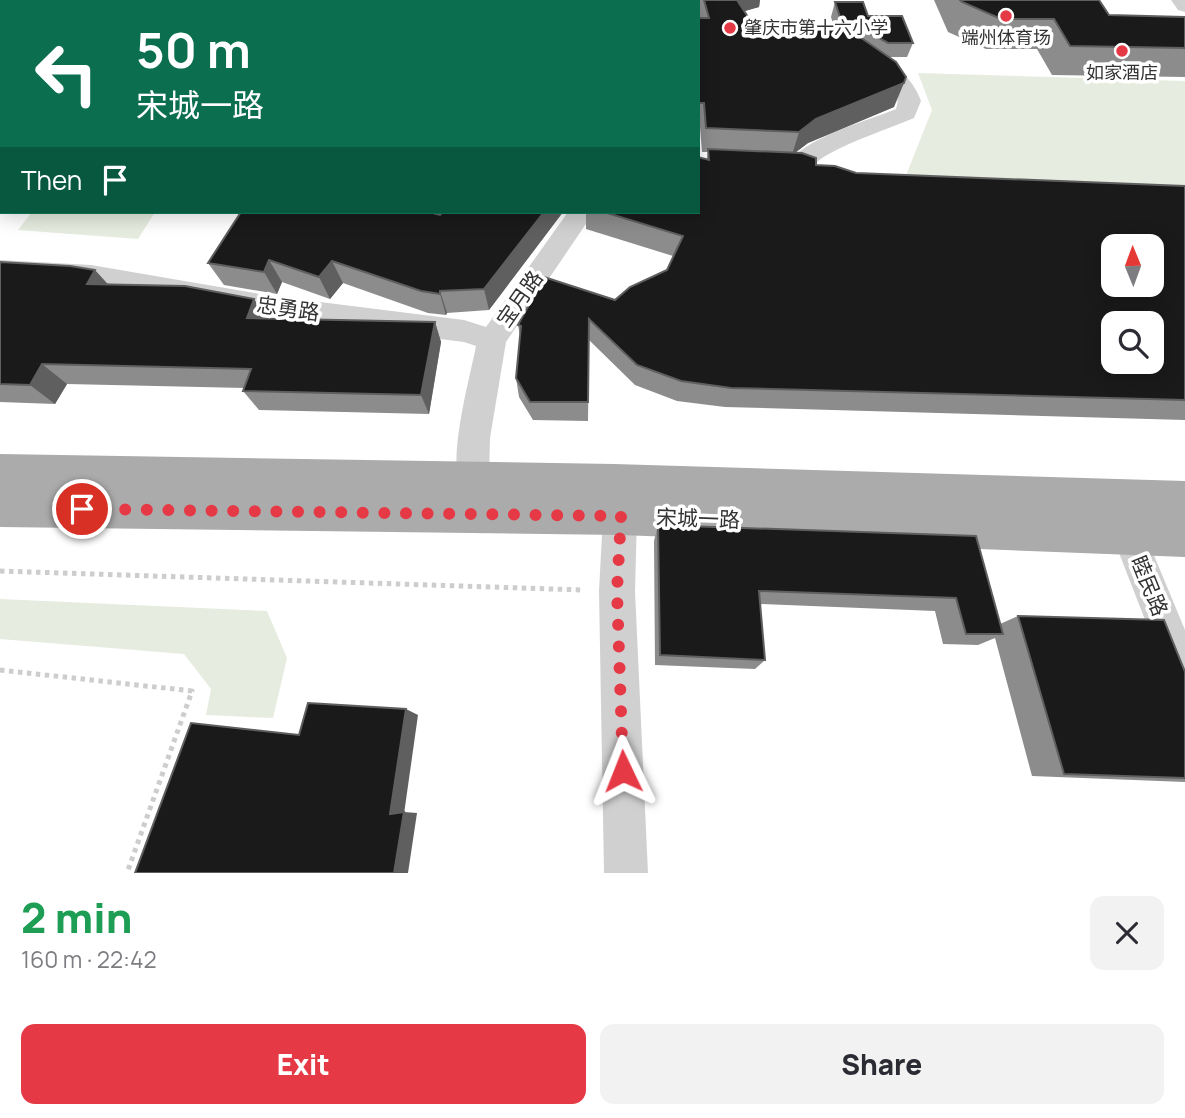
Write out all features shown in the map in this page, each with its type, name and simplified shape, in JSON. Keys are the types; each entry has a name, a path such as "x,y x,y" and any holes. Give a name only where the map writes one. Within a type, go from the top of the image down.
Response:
{"main road":[{"name":"宋城一路","path":"0,472 473,480 1185,500"},
{"name":"宋城一路","path":"0,508 621,516 1185,537"}],"street":[{"path":"1181,0 1185,6"},
{"path":"798,166 817,150 906,113 910,101 905,87 896,78 853,50"},
{"path":"773,165 798,166 822,176"},
{"name":"宝月路","path":"473,480 474,438 492,340 579,214"},
{"name":"忠勇路","path":"0,270 91,275 272,307 464,331 492,340"},
{"path":"621,516 617,591 626,873"},
{"name":"睦民路","path":"1129,535 1185,676"}],"path":[{"path":"0,571 617,591"},
{"path":"0,670 192,691 127,873"}],"shaded area":[{"path":"918,73 1185,81 1185,199 901,188 932,110"},
{"path":"30,214 154,214 138,239 18,230"},
{"path":"0,599 267,611 287,658 273,718 206,715 211,689 184,654 0,639"}],"building":[{"path":"704,0 737,0 761,37 844,26 896,62 906,77 904,83 816,119 799,132 706,128 704,103 700,103 700,18 709,18"},
{"path":"960,0 1099,0 1109,15 1185,17 1185,48 1070,46 1054,19 1001,19"},
{"path":"835,2 863,2 868,16 902,16 913,43 888,43 859,27 849,30 843,26"},
{"path":"708,149 802,153 816,158 816,165 835,166 856,173 1185,186 1185,400 731,388 681,381 637,365 589,319 588,402 530,402 516,378 521,326 518,325 544,277 615,300 630,287 667,270 683,236 611,214 700,214 700,158 709,160"},
{"path":"240,214 542,214 484,289 440,291 440,294 421,291 332,261 319,277 269,260 264,272 208,263"},
{"path":"0,262 95,270 87,284 185,286 254,299 247,318 435,322 421,395 243,391 251,369 42,364 30,385 0,384"},
{"path":"658,525 976,536 1003,634 966,634 956,598 759,591 765,660 660,655"},
{"path":"1018,616 1164,620 1185,672 1185,778 1064,774"},
{"path":"308,703 406,709 390,814 404,812 394,873 135,873 191,723 299,735"}],"place":[{"name":"端州体育场","path":"1006,16"},
{"name":"肇庆市第十六小学","path":"730,28"},
{"name":"如家酒店","path":"1122,51"}],"route":[{"path":"82,509 621,516 617,591 623,771"}]}
